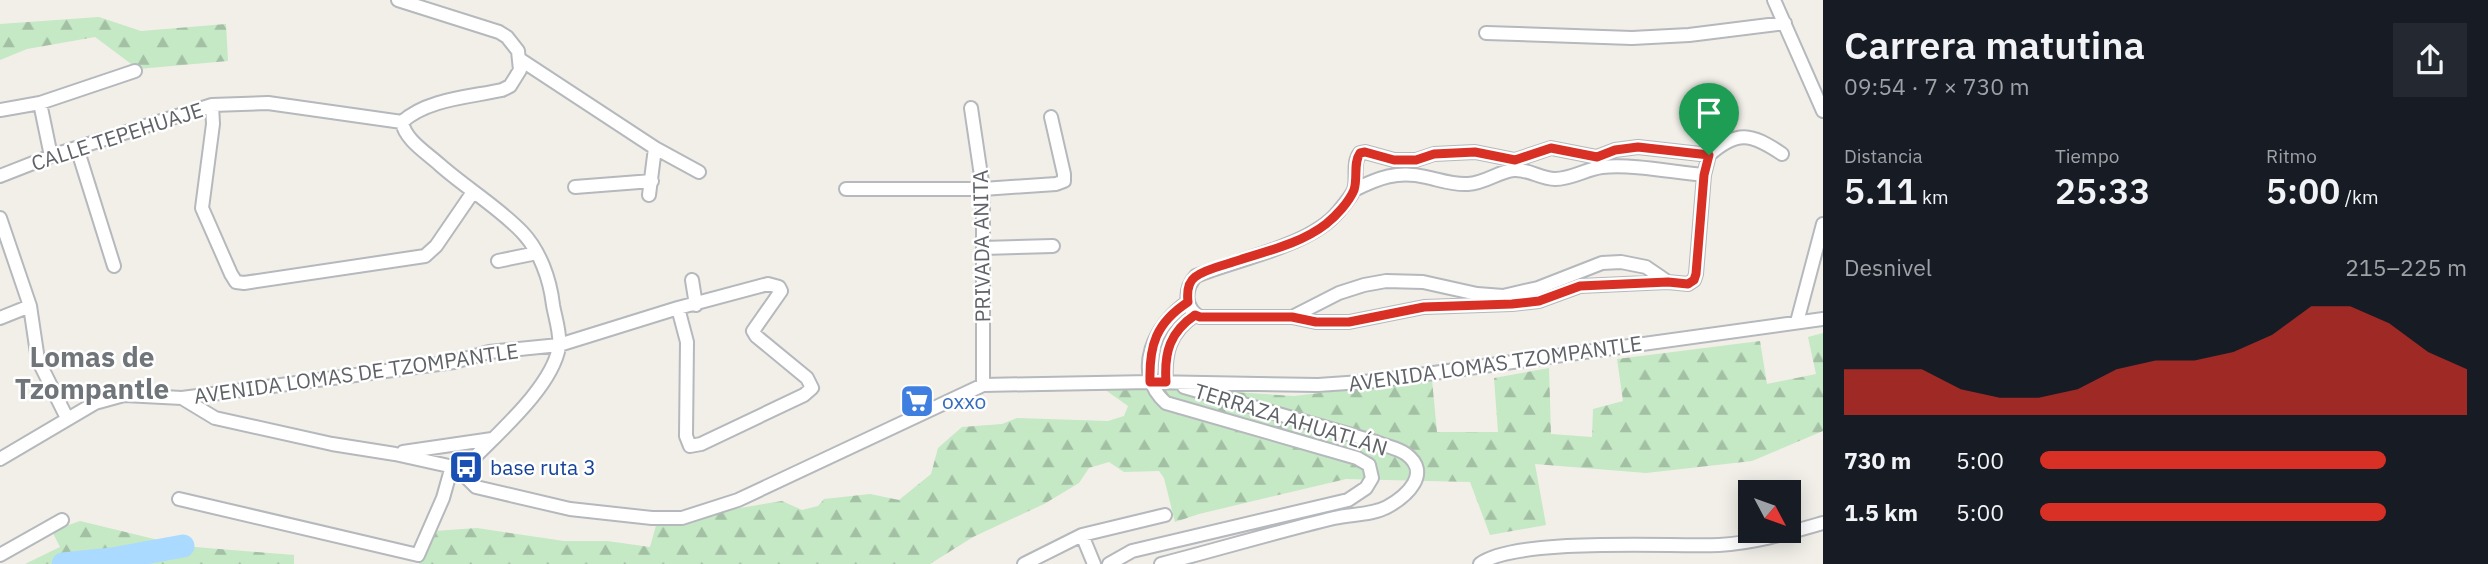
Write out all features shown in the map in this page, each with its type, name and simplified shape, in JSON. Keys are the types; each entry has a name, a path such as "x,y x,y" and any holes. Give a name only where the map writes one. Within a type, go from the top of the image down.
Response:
{"street":[{"path":"398,0 499,32 514,44 521,60 655,148 699,173"},
{"path":"1774,0 1823,111"},
{"path":"1486,33 1632,38 1689,35 1784,23"},
{"path":"466,473 492,439 545,380 559,345 552,294 537,253 520,230 412,141 403,129 402,122 410,115 430,106 502,90 516,78 521,60"},
{"path":"0,110 40,103 135,71"},
{"path":"40,103 51,156"},
{"name":"CALLE TEPEHUAJE","path":"0,176 51,156 212,105 268,103 402,122"},
{"path":"212,105 213,124 202,208 230,274 236,282 425,256 436,246 473,192"},
{"name":"PRIVADA ANITA","path":"971,108 983,190 983,385"},
{"path":"846,189 983,190 1056,184 1063,181 1064,174 1051,117"},
{"path":"1292,317 1339,293 1386,281 1423,282 1477,294 1503,296 1538,294 1580,286 1668,282 1688,284 1694,280 1704,175 1709,155 1732,138 1756,139 1782,154"},
{"path":"1668,282 1646,267 1621,262 1594,265 1538,294 1512,304 1424,307 1349,322 1316,322 1292,317 1200,317 1191,308 1188,289 1196,276 1311,234 1338,213 1354,190 1395,167 1434,154 1475,152 1552,179 1570,177 1615,150 1638,147 1709,155"},
{"path":"77,148 114,266"},
{"path":"649,195 655,148"},
{"path":"1354,190 1356,158 1365,152 1395,167 1447,183 1487,181 1551,148 1599,162 1704,175"},
{"path":"575,187 652,181"},
{"path":"0,218 30,306 38,360 67,418"},
{"path":"1797,322 1823,224"},
{"path":"983,248 1053,246"},
{"path":"498,261 537,253"},
{"path":"692,280 696,304"},
{"name":"AVENIDA LOMAS DE TZOMPANTLE","path":"0,459 95,403 124,395 182,398 454,362 489,352 559,345 678,308 768,284 779,287 781,291 753,331 807,378 812,388 701,444 690,446 686,436 687,342 678,308"},
{"path":"0,318 30,306"},
{"path":"1150,382 1149,361 1157,333 1165,321 1191,308"},
{"path":"182,398 215,418 332,444 452,466 466,473 476,487 570,509 652,519 692,516 738,500 983,385 1166,382 1165,364 1170,341 1191,308"},
{"name":"AVENIDA LOMAS TZOMPANTLE","path":"1166,382 1318,385 1376,381 1823,319"},
{"name":"TERRAZA AHUATLÁN","path":"1109,564 1132,551 1348,500 1366,488 1372,478 1369,465 1357,458 1166,403 1150,382"},
{"name":"TERRAZA AHUATLÁN","path":"1161,564 1337,517 1384,508 1411,488 1418,474 1411,460 1395,449 1166,382"},
{"path":"395,454 492,439"},
{"path":"179,499 418,555 443,498 452,466"},
{"path":"1024,564 1083,535 1166,515"},
{"path":"0,555 62,520"},
{"path":"1480,564 1507,554 1566,546 1721,545 1765,539 1823,523"},
{"path":"1083,535 1094,564"}],"green space":[{"path":"99,17 141,31 226,24 228,61 138,69 95,37 27,49 0,60 0,24"},
{"path":"1823,333 1823,431 1752,461 1646,473 1535,464 1546,525 1490,535 1470,482 1346,479 1175,522 1164,478 1159,471 1124,472 1109,462 1089,468 1079,483 1044,504 973,537 930,564 419,564 435,531 477,528 564,541 607,541 650,547 657,522 782,501 802,510 818,506 824,499 870,494 899,500 931,474 938,448 962,427 1002,424 1017,418 1108,421 1124,416 1128,406 1104,389 1128,385 1294,396 1432,380 1437,432 1498,432 1494,378 1549,368 1551,434 1592,437 1593,409 1623,401 1617,359 1760,341 1767,384 1816,374 1808,337"},
{"path":"80,521 183,546 294,555 294,564 25,564 60,547 52,531"}],"waterway":[{"path":"63,564 112,559 183,546"}],"place":[{"name":"oxxo","path":"917,401"},
{"name":"base ruta 3","path":"466,467"}],"district":[{"name":"Lomas de Tzompantle","path":"92,372"}],"route":[{"path":"1638,147 1709,155 1704,175 1696,274 1694,280 1688,284 1668,282 1580,286 1539,301 1424,307 1349,322 1316,322 1292,317 1195,315 1177,330 1170,341 1166,352 1166,382 1150,382 1149,361 1157,333 1175,310 1188,302 1188,289 1196,276 1282,246 1311,234 1326,223 1338,213 1354,190 1356,158 1360,153 1394,160 1416,160 1434,154 1475,152 1515,160 1551,148 1597,157 1615,150 1638,147"}]}
